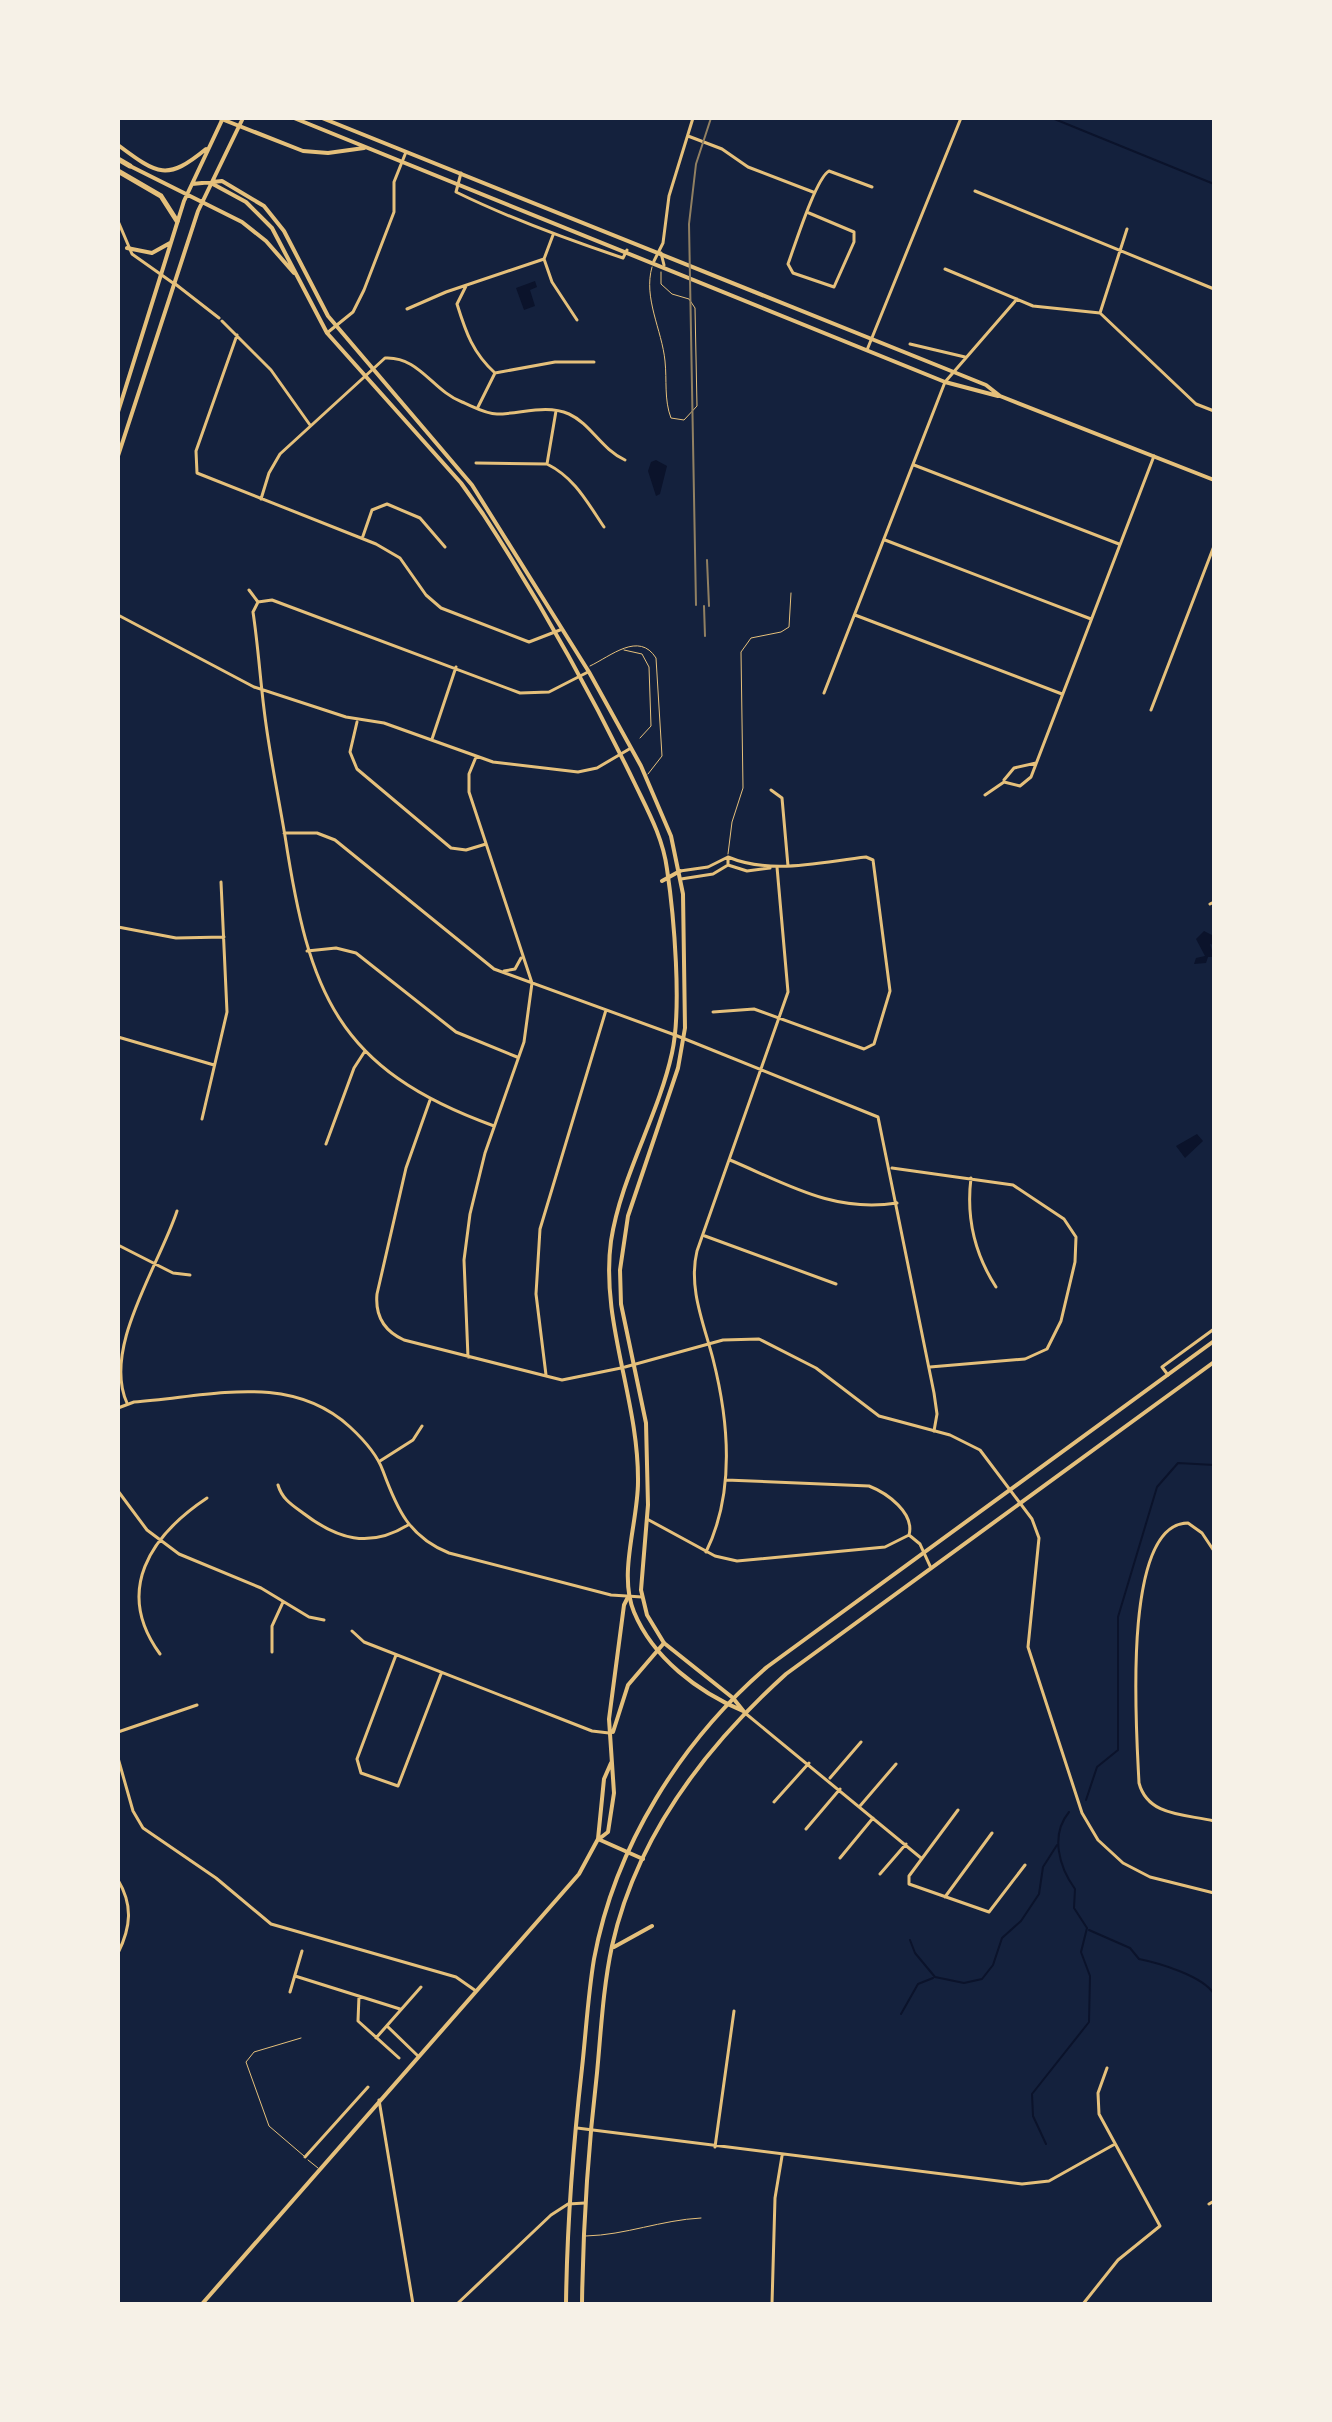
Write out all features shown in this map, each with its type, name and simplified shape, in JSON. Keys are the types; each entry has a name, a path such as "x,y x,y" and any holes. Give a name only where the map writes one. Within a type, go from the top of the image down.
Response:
{"highway":[{"path":"118,157 130,166"},
{"path":"118,171 161,196 177,221"}],"main road":[{"path":"118,412 177,221 221,118 316,153 375,149"},
{"path":"118,456 173,283 211,183 243,118"},
{"path":"294,118 664,265 945,382 982,394 1000,396 1214,480"},
{"path":"322,118 986,385 1000,396"},
{"path":"118,145 152,167 169,172 182,168 208,147"},
{"path":"130,166 224,211 255,231 296,275"},
{"path":"192,184 222,181 264,206 284,231 309,283 336,326 472,485 587,670 646,775 671,836 681,879 687,996 683,1040 678,1068 628,1216 620,1270 621,1304 646,1423 647,1519 641,1570 642,1597 647,1615 664,1643 733,1698 745,1713"},
{"path":"202,2304 318,2168 570,1885 598,1839 608,1832 613,1813 609,1719 624,1605 628,1597 638,1462 625,1367 609,1294 612,1238 675,1035 668,879 661,842 621,754 579,675 503,545 465,488 327,333 283,245 258,212 211,183"},
{"path":"127,248 152,253 172,241"},
{"path":"668,879 680,871"},
{"path":"668,879 681,879"},
{"path":"566,2304 568,2204 595,1959 604,1919 629,1852 655,1800 727,1704 767,1667 1214,1341"},
{"path":"582,2304 583,2236 591,2131 612,1949 643,1859 685,1785 745,1713 786,1674 1214,1362"},
{"path":"628,1597 639,1623 658,1653 727,1704 745,1713"},
{"path":"612,1734 628,1685 664,1643"},
{"path":"598,1839 604,1779 611,1763"},
{"path":"598,1839 643,1859"},
{"path":"612,1949 629,1936 652,1926"}],"street":[{"path":"654,261 660,252 669,196 693,118"},
{"path":"867,350 961,118"},
{"path":"688,136 722,149 748,167 813,192"},
{"path":"327,333 356,307 394,212 393,188 406,152"},
{"path":"809,213 854,232 854,242 834,287 789,270 788,264 809,213 813,192 822,175 829,171 872,187"},
{"path":"461,173 456,183 457,193 553,235 623,258 627,250"},
{"path":"975,191 1214,289"},
{"path":"118,221 127,248 237,335 271,370 310,425"},
{"path":"1100,313 1127,229"},
{"path":"553,235 544,259 552,282 577,320"},
{"path":"660,252 664,265"},
{"path":"407,309 544,259"},
{"path":"945,269 1033,306 1100,313 1196,404 1214,411"},
{"path":"466,286 457,304 467,339 476,354 495,373"},
{"path":"824,693 945,382 1017,299"},
{"path":"237,335 205,421 194,467 204,478 362,538 400,558 426,595 452,614 529,642 560,630"},
{"path":"910,344 965,357"},
{"path":"261,499 274,461 385,358 406,360 458,401 493,414 556,411 578,419 606,451 625,460"},
{"path":"495,373 555,362 594,362"},
{"path":"478,407 495,373"},
{"path":"547,464 556,411"},
{"path":"1004,782 1014,786 1024,785 1036,763 1154,456"},
{"path":"476,463 547,464 572,479 604,527"},
{"path":"913,465 1119,544"},
{"path":"362,538 372,510 387,504 420,518 445,547"},
{"path":"884,540 1091,619"},
{"path":"1151,710 1214,546"},
{"path":"249,590 258,602"},
{"path":"258,602 272,600 512,690 530,694 556,689 587,670"},
{"path":"258,602 253,612 263,687 284,833 307,951 334,1010 365,1051 430,1100 494,1126"},
{"path":"118,615 254,687 263,687 357,720 384,723 510,767 572,773 597,768 631,748"},
{"path":"855,615 1062,694"},
{"path":"432,740 456,667"},
{"path":"357,720 350,752 357,769 451,848 466,850 486,844"},
{"path":"468,1357 464,1294 466,1241 475,1188 518,1058 532,983 468,786 476,757"},
{"path":"985,795 1004,782 1006,773 1036,763"},
{"path":"771,790 782,798 788,866"},
{"path":"284,833 317,833 335,840 483,963 869,1111 880,1120 930,1367 937,1414 934,1431"},
{"path":"728,857 728,865"},
{"path":"680,871 708,867 728,857 752,865 775,867"},
{"path":"681,879 713,874 728,865 758,871 866,857 875,862 890,999 870,1049 754,1009 713,1012"},
{"path":"706,1552 719,1525 725,1480 722,1405 693,1273 703,1235 789,982 775,867"},
{"path":"202,1119 227,1012 221,882"},
{"path":"118,927 176,938 224,937"},
{"path":"307,951 336,948 356,953 456,1032 518,1058"},
{"path":"502,972 515,969 522,955"},
{"path":"546,1376 536,1294 540,1229 606,1010"},
{"path":"118,1037 215,1065"},
{"path":"326,1144 354,1068 365,1051"},
{"path":"430,1100 406,1168 377,1294 377,1308 385,1328 398,1338 566,1379 740,1337 766,1341 816,1368 879,1416 958,1438 980,1450 1032,1519 1039,1542 1028,1647 1082,1813 1098,1840 1123,1863 1150,1877 1214,1893"},
{"path":"730,1160 834,1203 857,1207 897,1203"},
{"path":"890,1168 1019,1187 1064,1219 1076,1237 1075,1262 1057,1334 1040,1355 930,1367"},
{"path":"971,1178 969,1217 973,1241 996,1287"},
{"path":"127,1403 118,1378 120,1351 177,1211"},
{"path":"703,1235 836,1284"},
{"path":"118,1245 178,1274 190,1275"},
{"path":"1168,1375 1162,1367 1214,1329"},
{"path":"118,1408 127,1403 252,1390 288,1394 314,1402 339,1417 379,1462 408,1525 427,1543 449,1553 628,1597 642,1597"},
{"path":"379,1462 413,1440 422,1426"},
{"path":"725,1480 869,1486 885,1494 901,1509 910,1527 909,1535"},
{"path":"278,1485 289,1503 342,1537 375,1539 408,1525"},
{"path":"118,1491 142,1523 186,1559 253,1584 309,1617 324,1620"},
{"path":"160,1654 144,1627 139,1595 146,1562 182,1515 207,1498"},
{"path":"647,1519 725,1560 746,1561 885,1547 909,1535"},
{"path":"1214,1551 1197,1528 1188,1523 1172,1526 1160,1538 1150,1562 1137,1634 1141,1789 1153,1806 1214,1821"},
{"path":"909,1535 918,1542 931,1568"},
{"path":"272,1652 272,1626 284,1601"},
{"path":"352,1631 364,1642 441,1674 589,1730 612,1734"},
{"path":"396,1655 357,1764 361,1773 398,1786 441,1674"},
{"path":"118,1732 197,1705"},
{"path":"745,1713 922,1858"},
{"path":"829,1779 861,1742"},
{"path":"118,1758 133,1811 143,1828 216,1878 271,1924 456,1977 476,1991"},
{"path":"774,1802 809,1763"},
{"path":"860,1806 896,1764"},
{"path":"806,1829 840,1789"},
{"path":"958,1810 907,1879 909,1884 985,1911 994,1909 1025,1865"},
{"path":"840,1858 874,1818"},
{"path":"945,1897 992,1833"},
{"path":"880,1874 906,1844"},
{"path":"118,1880 127,1896 130,1914 128,1931 118,1953"},
{"path":"290,1992 302,1951"},
{"path":"295,1976 400,2009"},
{"path":"376,2038 421,1987"},
{"path":"359,1996 356,2017 399,2058"},
{"path":"715,2147 734,2011"},
{"path":"387,2026 418,2056"},
{"path":"1083,2304 1118,2260 1159,2229 1160,2222 1098,2108 1100,2085 1107,2068"},
{"path":"305,2157 368,2087"},
{"path":"379,2100 413,2304"},
{"path":"575,2128 1029,2185 1049,2181 1115,2144"},
{"path":"772,2304 775,2198 782,2156"},
{"path":"457,2304 525,2238 568,2204 585,2203"},
{"path":"1160,2222 1166,2222"}],"lane":[{"path":"654,261 649,288 665,358 667,408 671,418 684,420 697,406 695,308 689,299 672,294 661,284 664,265"},
{"path":"728,857 732,822 743,788 741,652 751,638 781,632 789,627 791,593"},
{"path":"587,670 630,645 642,646 653,652 659,664 662,756 660,764 646,775"},
{"path":"622,649 642,654 649,667 651,726 640,738"},
{"path":"301,2038 254,2052 246,2062 269,2126 318,2168"},
{"path":"583,2236 618,2235 649,2224 701,2218"}],"water":[{"path":"535,281 537,287 530,290 535,306 524,310 516,288"},
{"path":"656,460 667,466 660,494 656,496 648,471 651,462"},
{"path":"1204,931 1214,936 1214,945 1210,944 1214,957 1208,957 1206,963 1194,964 1196,958 1205,956 1196,939"},
{"path":"1197,1134 1203,1141 1185,1158 1176,1146"}],"waterway":[{"path":"1052,118 1214,184"},
{"path":"1086,1800 1097,1767 1118,1750 1118,1617 1157,1487 1178,1463 1214,1465"},
{"path":"1046,2144 1033,2116 1032,2094 1089,2022 1090,1976 1081,1952 1087,1928 1074,1908 1075,1889 1061,1861 1058,1841 1063,1821 1069,1812"},
{"path":"910,1940 915,1953 935,1977 964,1983 982,1979 993,1965 1002,1938 1021,1921 1039,1894 1043,1867 1057,1845"},
{"path":"1089,1930 1130,1948 1139,1959 1191,1976 1214,1994"},
{"path":"901,2014 918,1984 933,1978"}],"railway":[{"path":"696,605 689,224 696,164 711,118"},
{"path":"707,560 709,606"},
{"path":"704,606 705,636"}]}
